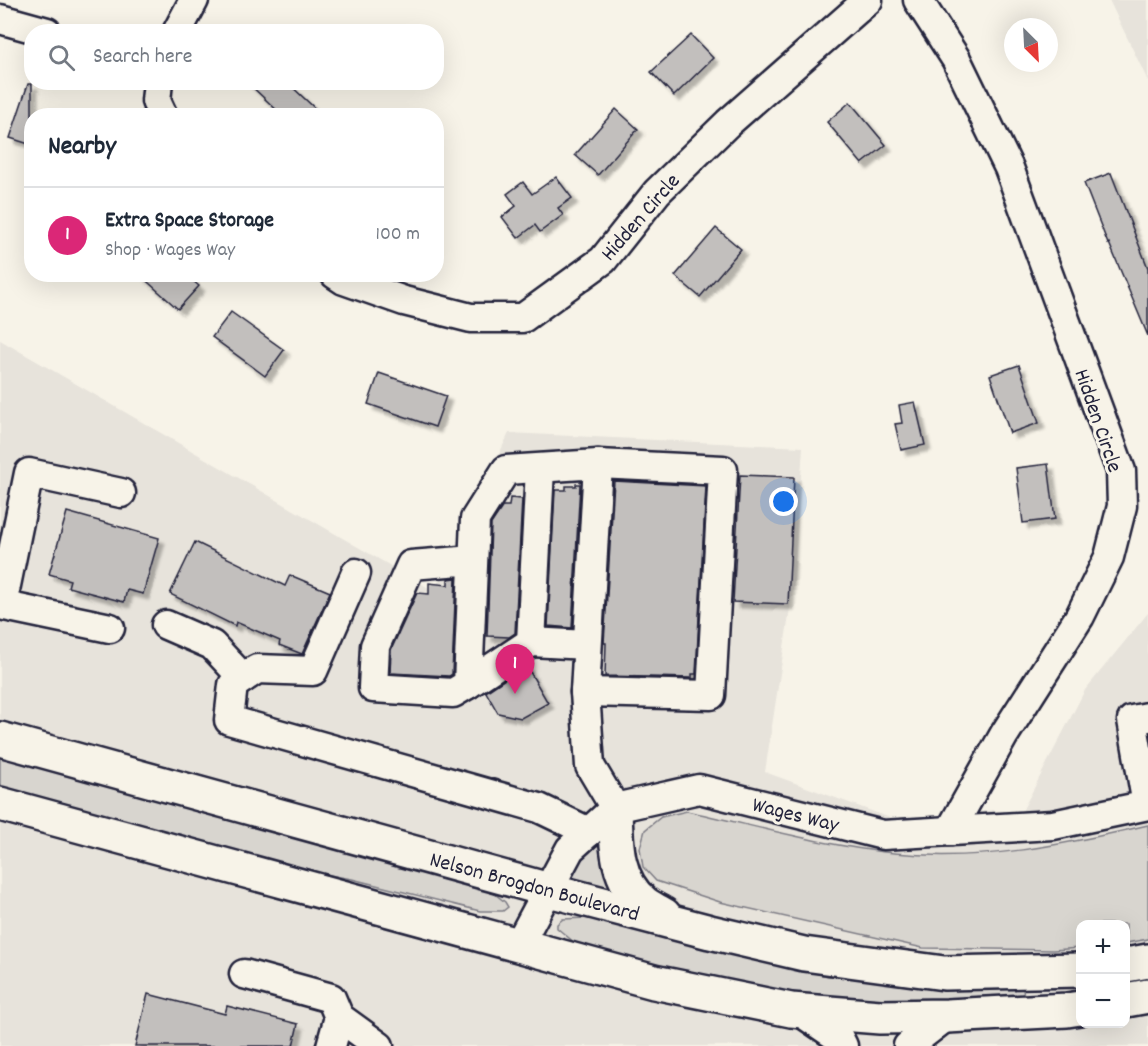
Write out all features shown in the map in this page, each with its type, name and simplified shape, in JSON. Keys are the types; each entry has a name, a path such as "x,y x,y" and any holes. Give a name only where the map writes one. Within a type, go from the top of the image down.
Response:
{"highway":[{"name":"Nelson Brogdon Boulevard","path":"0,739 549,890 804,954 944,973 1076,970"},
{"path":"0,804 654,982 798,1010 880,1017 947,1016 1076,1009"},
{"path":"615,808 619,862 628,885 644,903 678,924"},
{"path":"1130,964 1148,961"},
{"path":"1130,999 1148,996"}],"street":[{"path":"181,24 194,0"},
{"name":"Hidden Circle","path":"351,282 404,301 471,318 523,318 603,260 657,192 712,138 868,0"},
{"name":"Hidden Circle","path":"918,0 956,60 1009,168 1121,471 1122,506 1109,557 1080,616 1004,735 950,831"},
{"path":"0,19 24,26"},
{"path":"157,90 156,100 160,108"},
{"path":"598,464 585,692 590,766 615,808"},
{"path":"468,684 475,519 506,470 598,464 723,470 711,695 585,692"},
{"path":"531,642 540,469"},
{"path":"110,628 1,605 29,473 121,493"},
{"path":"473,560 411,565 375,646 373,688 453,693 531,642 587,645"},
{"path":"356,573 313,671 257,669 233,685 229,720 539,808 589,832"},
{"path":"166,625 212,645 243,678"},
{"path":"1147,805 1132,720 1148,717"},
{"name":"Wages Way","path":"518,946 570,849 615,808 699,789 883,835 1053,825 1147,805"},
{"path":"244,974 331,998 339,1017 379,1046"},
{"path":"798,1010 840,1038 843,1046"},
{"path":"908,1046 947,1016"},
{"path":"331,1046 339,1017"}],"shaded area":[{"path":"1109,0 1148,0 1148,81"},
{"path":"0,340 434,591 509,433 803,447 794,582 765,772 904,823 993,810 1019,817 1085,690 1148,613 1148,1046 0,1046"},
{"path":"0,755 491,891 508,907 503,911 480,911 352,879 306,871 0,789"},
{"path":"687,811 842,846 926,855 1022,850 1148,825 1148,939 1130,942 1130,920 1076,920 1076,948 923,948 720,902 656,881 643,867 640,848 645,830 661,817"},
{"path":"593,840 603,848 616,889 570,879 569,869"},
{"path":"586,918 828,976 962,988 1023,988 1024,1000 938,1005 787,996 581,948 557,928 557,924 563,919"}],"building":[{"path":"691,35 713,58 674,96 651,72"},
{"path":"26,90 32,90 32,108 24,108 24,142 10,138"},
{"path":"255,90 295,90 315,108 275,108"},
{"path":"850,102 886,145 862,164 827,122"},
{"path":"616,109 638,129 598,175 575,155"},
{"path":"1111,173 1148,268 1148,336 1084,183"},
{"path":"556,177 572,198 558,208 563,215 540,232 535,225 518,238 502,217 516,206 507,194 523,182 532,194"},
{"path":"716,228 741,249 700,297 675,276"},
{"path":"148,282 194,282 199,286 178,309"},
{"path":"231,312 284,350 265,376 212,337"},
{"path":"1019,365 1039,423 1010,433 990,375"},
{"path":"379,373 446,396 435,427 368,404"},
{"path":"915,402 925,445 901,450 895,424 902,423 899,405"},
{"path":"1048,464 1055,519 1023,523 1016,468"},
{"path":"740,475 794,477 788,604 733,602"},
{"path":"614,481 706,486 696,674 692,674 692,678 605,676 606,643 604,643"},
{"path":"580,484 572,628 548,626 555,490 566,490 566,486 576,486"},
{"path":"510,498 522,499 515,633 509,637 487,636 491,524 503,506 509,506"},
{"path":"67,512 159,538 143,594 127,590 124,602 68,587 70,580 49,574"},
{"path":"195,542 285,586 290,575 330,592 302,654 279,645 280,641 236,622 235,626 170,594"},
{"path":"456,578 452,674 449,676 390,673 391,650 417,593 429,594 429,583 448,585 448,579"},
{"path":"526,665 548,703 521,718 498,713 486,692"},
{"path":"148,994 225,1014 227,1006 298,1024 293,1046 135,1046"}],"place":[{"name":"Extra Space Storage","path":"515,694"}]}
